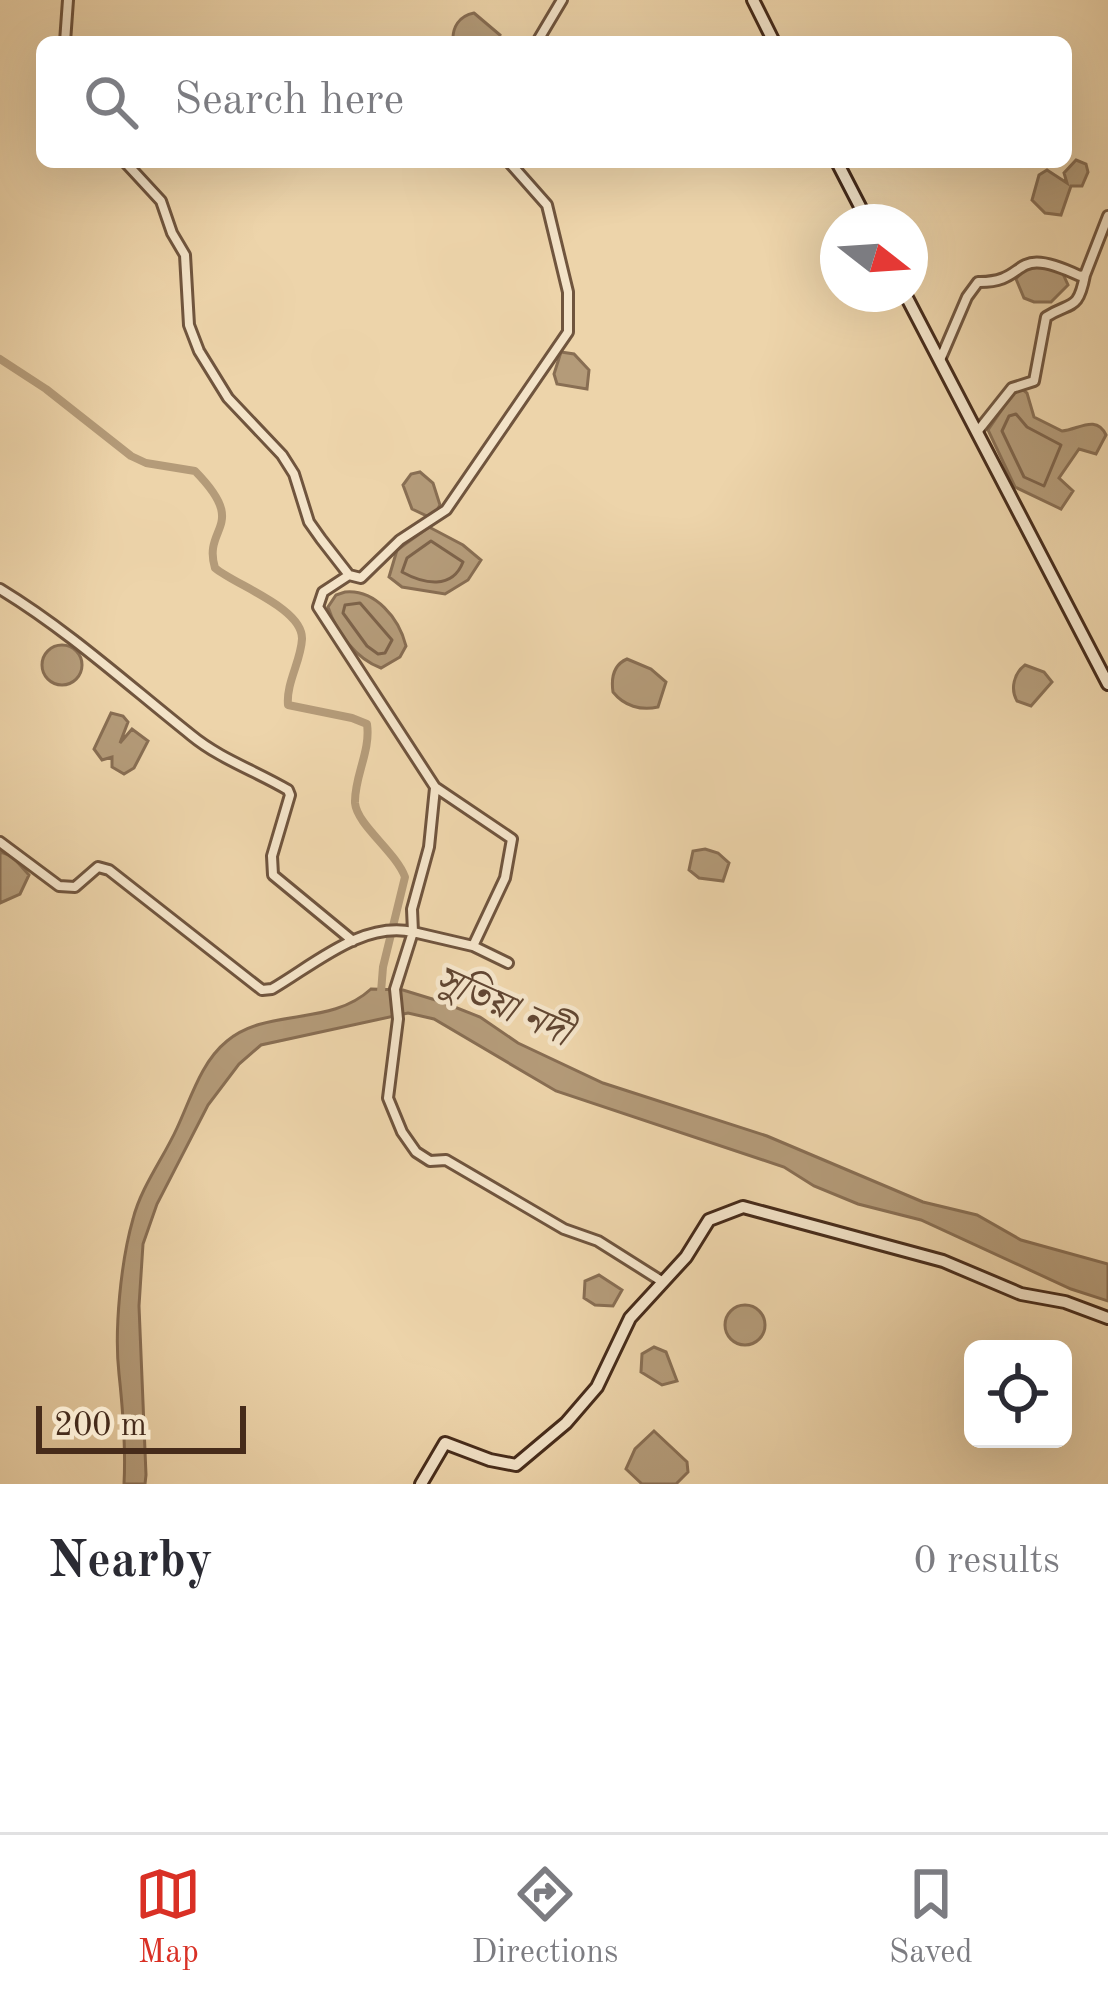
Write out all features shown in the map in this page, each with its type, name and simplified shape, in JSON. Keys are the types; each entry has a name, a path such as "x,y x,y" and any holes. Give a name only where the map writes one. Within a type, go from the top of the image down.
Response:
{"street":[{"path":"65,36 68,0"},
{"path":"541,36 562,0"},
{"path":"753,0 771,36"},
{"path":"131,168 161,201 184,255 190,325 199,351 228,398 282,454 294,474 309,522 349,575 361,578 400,540 446,510 568,332 568,292 547,205 513,168"},
{"path":"840,168 859,204"},
{"path":"977,433 1012,388 1034,381 1046,317 1072,308 1081,295 1108,216"},
{"path":"940,360 967,297 979,281 1002,280 1029,260 1085,275"},
{"path":"915,312 1108,684"},
{"path":"349,575 323,592 318,607 435,787 512,839 506,878 473,946"},
{"path":"0,590 38,612 194,738 288,790 272,856 273,875 353,941"},
{"path":"435,787 429,847 412,909 413,932 395,989 398,1019 388,1098 402,1132 416,1152 430,1161 446,1160 564,1229 598,1241 663,1282"},
{"path":"0,842 59,886 75,887 98,867 110,870 262,990 272,989 353,941 392,929 473,946 508,963"},
{"path":"422,1484 445,1443 516,1465 566,1423 597,1387 629,1318 686,1257 709,1220 743,1208 943,1261 1021,1294 1065,1302 1108,1318"}],"water":[{"path":"474,13 500,36 454,36 464,17"},
{"path":"1076,160 1086,164 1082,186 1071,186 1061,215 1045,213 1032,200 1039,175 1047,170 1067,183 1064,173"},
{"path":"1048,266 1063,274 1068,285 1051,302 1024,298 1016,279 1029,268"},
{"path":"561,352 574,354 589,370 587,389 557,384 554,374"},
{"path":"1021,388 1034,417 1062,431 1097,425 1106,435 1096,454 1079,449 1059,478 1073,491 1061,509 1015,487 988,430"},
{"path":"420,472 433,483 440,505 427,516 412,509 403,485 411,474"},
{"path":"429,527 481,560 468,580 445,594 402,587 389,577 397,550"},
{"path":"345,592 376,600 392,616 406,646 400,657 381,668 348,643 328,607 336,595"},
{"path":"62,645 76,651 82,665 76,679 62,685 48,679 42,665 48,651"},
{"path":"627,659 666,682 658,707 633,706 613,692 614,672"},
{"path":"1025,665 1044,672 1052,682 1031,706 1017,701 1014,691 1016,677"},
{"path":"111,713 128,722 120,743 132,729 148,741 134,768 124,774 112,767 112,757 102,760 94,749"},
{"path":"705,849 729,863 723,881 699,878 689,870 693,851"},
{"path":"0,852 12,856 29,875 20,894 0,903"},
{"path":"371,989 403,990 442,1002 480,1017 518,1043 603,1083 767,1136 923,1202 977,1215 1021,1240 1108,1264 1108,1301 1071,1289 921,1220 858,1204 814,1186 784,1167 556,1091 434,1019 408,1013 261,1045 239,1064 208,1105 157,1204 143,1244 139,1306 146,1475 145,1484 124,1484 117,1337 125,1255 141,1195 210,1059 227,1041 261,1024 337,1008"},
{"path":"599,1275 622,1290 613,1306 595,1305 584,1298 585,1281"},
{"path":"745,1305 759,1311 765,1325 759,1339 745,1345 731,1339 725,1325 731,1311"},
{"path":"654,1347 666,1352 677,1381 662,1385 641,1372 642,1354"},
{"path":"654,1431 687,1462 688,1472 676,1484 642,1484 626,1469 635,1449"}],"waterway":[{"path":"0,359 131,456 195,471 220,504 215,568 280,607 299,628 301,647 288,705 367,724 355,803 362,820 405,877 381,992"}],"water label":[{"name":"সুতিয়া নদী","path":"502,1007"}]}
